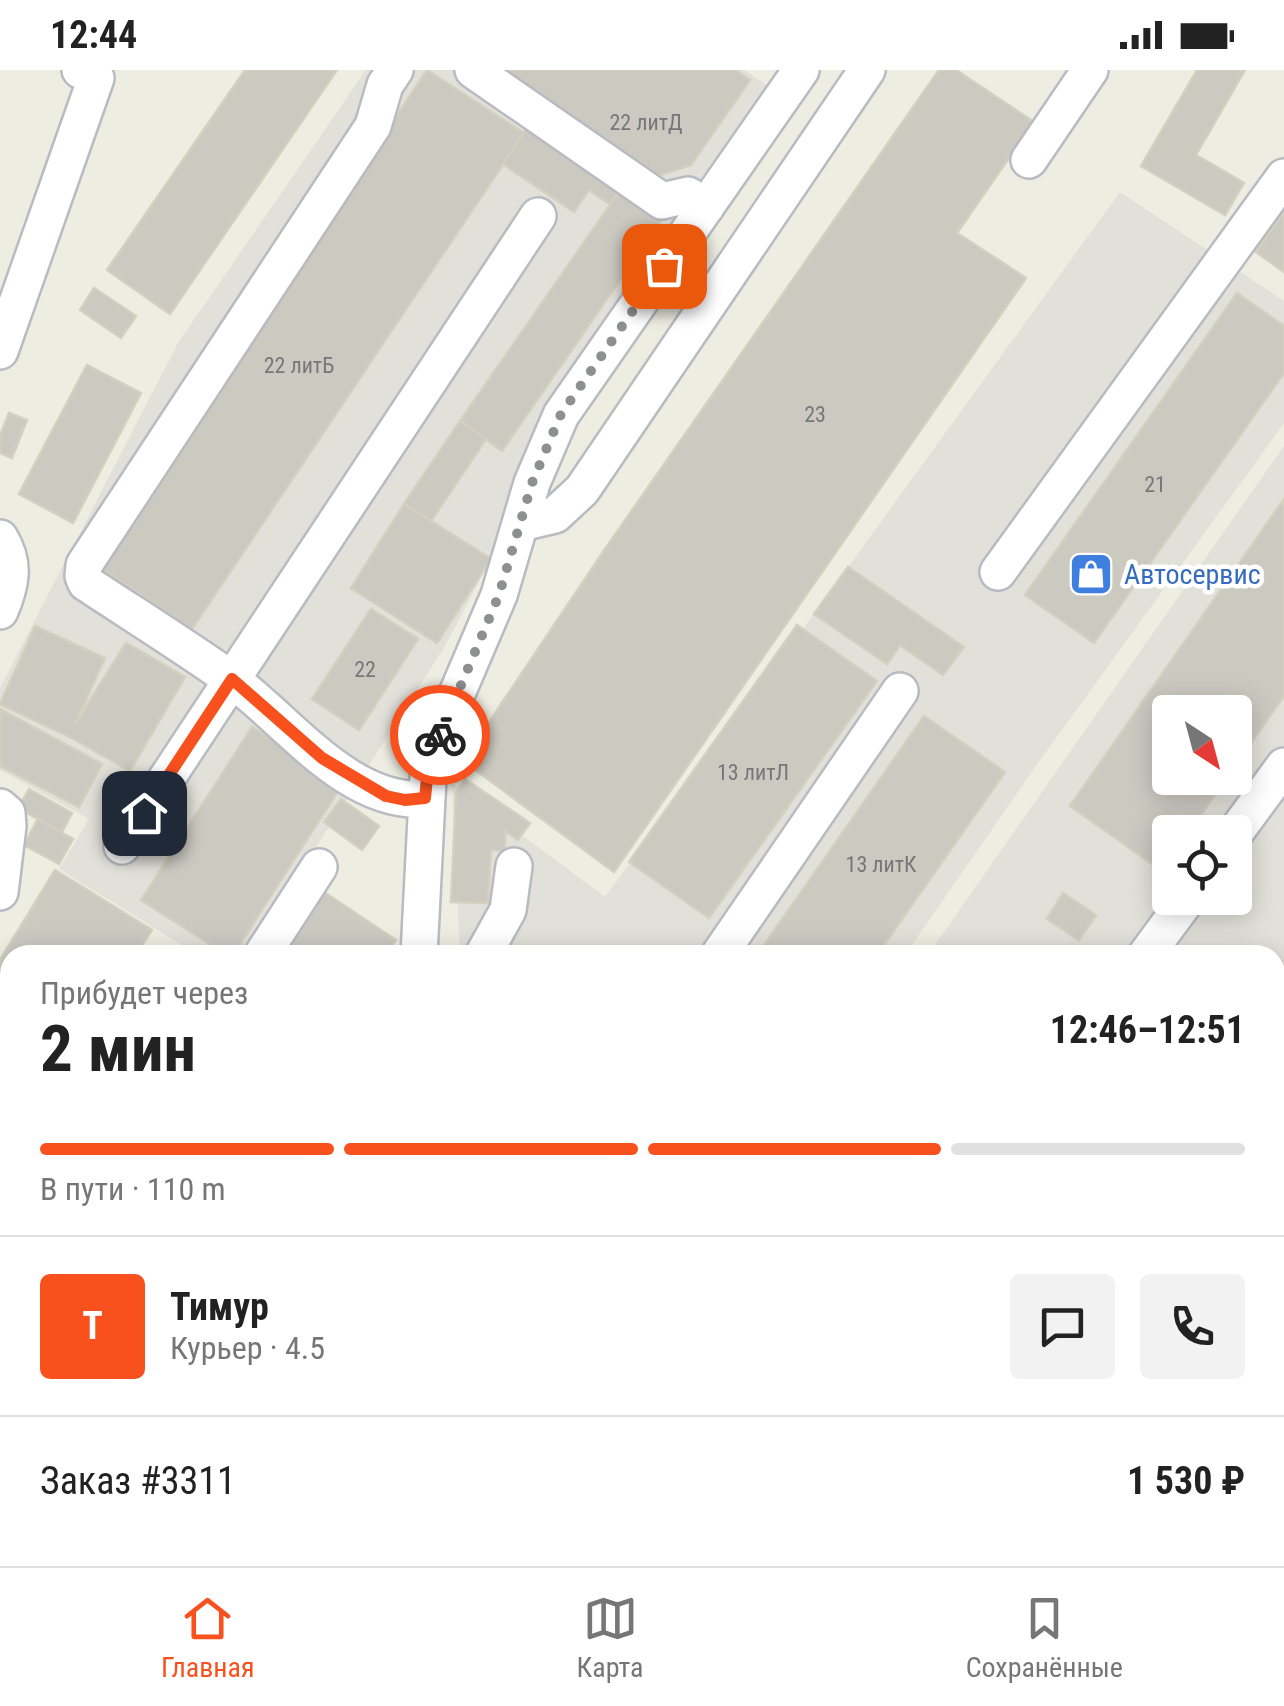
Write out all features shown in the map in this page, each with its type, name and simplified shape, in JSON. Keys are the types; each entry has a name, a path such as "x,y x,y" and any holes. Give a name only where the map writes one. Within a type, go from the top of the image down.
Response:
{"street":[{"path":"0,351 96,78 80,70"},
{"path":"395,70 385,85 373,126 84,565 82,576 86,583 232,679 322,758 386,796 405,800 425,798"},
{"path":"473,70 662,201 688,195 706,206"},
{"path":"420,945 429,759 499,595 532,483 561,414 800,70"},
{"path":"521,522 555,514 582,490 867,70"},
{"path":"1029,160 1090,70"},
{"path":"998,572 1284,177"},
{"path":"122,846 538,216"},
{"path":"0,538 12,564 9,590 0,612"},
{"path":"726,945 900,691"},
{"path":"1248,815 1284,766"},
{"path":"0,807 7,813 8,826 0,892"},
{"path":"489,945 508,910 514,866"},
{"path":"269,945 319,868"},
{"path":"1153,945 1175,915"}],"shaded area":[{"path":"366,70 744,70 771,88 532,462 491,559 445,646 253,945 182,945 59,869 89,819 0,770 0,688 178,343"},
{"path":"1120,192 1284,301 1284,423 912,945 460,945 452,783 605,897"},
{"path":"1284,446 1284,945 935,945"}],"building":[{"path":"245,70 337,70 170,314 107,270"},
{"path":"427,70 524,133 192,629 96,565"},
{"path":"505,70 736,70 750,80 691,165 651,178 502,74"},
{"path":"939,70 956,70 1034,122 957,233 1026,278 614,872 463,761 605,549"},
{"path":"1197,70 1245,70 1196,155 1244,183 1225,215 1141,166"},
{"path":"528,126 621,189 610,204 589,190 574,212 503,164"},
{"path":"621,189 663,218 502,451 460,421"},
{"path":"1284,211 1284,272 1256,252"},
{"path":"94,288 136,316 121,338 80,310"},
{"path":"1237,293 1284,326 1284,373 1094,643 1025,595"},
{"path":"87,365 141,393 73,523 19,494"},
{"path":"9,413 27,420 12,458 0,453 0,435"},
{"path":"460,421 486,439 431,521 404,504"},
{"path":"1284,499 1284,696 1252,742 1252,695 1152,695 1152,795 1215,795 1201,815 1152,815 1152,864 1070,806"},
{"path":"404,504 491,559 437,643 351,588"},
{"path":"848,567 964,647 943,675 900,645 887,664 814,614"},
{"path":"371,609 418,639 359,730 312,699"},
{"path":"797,625 877,681 709,918 629,862"},
{"path":"35,626 105,658 75,724 126,643 185,677 130,771 0,704"},
{"path":"0,709 102,764 79,807 0,766"},
{"path":"924,716 1005,772 884,945 764,945"},
{"path":"252,727 342,785 239,945 211,945 141,900"},
{"path":"465,779 530,823 518,840 505,831 505,851 491,850 488,903 451,902 456,793"},
{"path":"29,789 72,813 62,832 18,808"},
{"path":"341,799 379,826 362,850 324,822"},
{"path":"38,819 73,839 59,864 24,845"},
{"path":"55,870 152,930 142,945 9,945"},
{"path":"321,890 396,940 393,945 284,945"},
{"path":"1063,893 1096,915 1079,940 1047,919"}],"way so far":[{"path":"440,735 499,595 532,483 561,414 664,266"}],"place":[{"name":"Автосервис","path":"1091,574"}],"route":[{"path":"144,813 232,679 322,758 386,796 405,800 425,798 429,759 440,735"}]}
